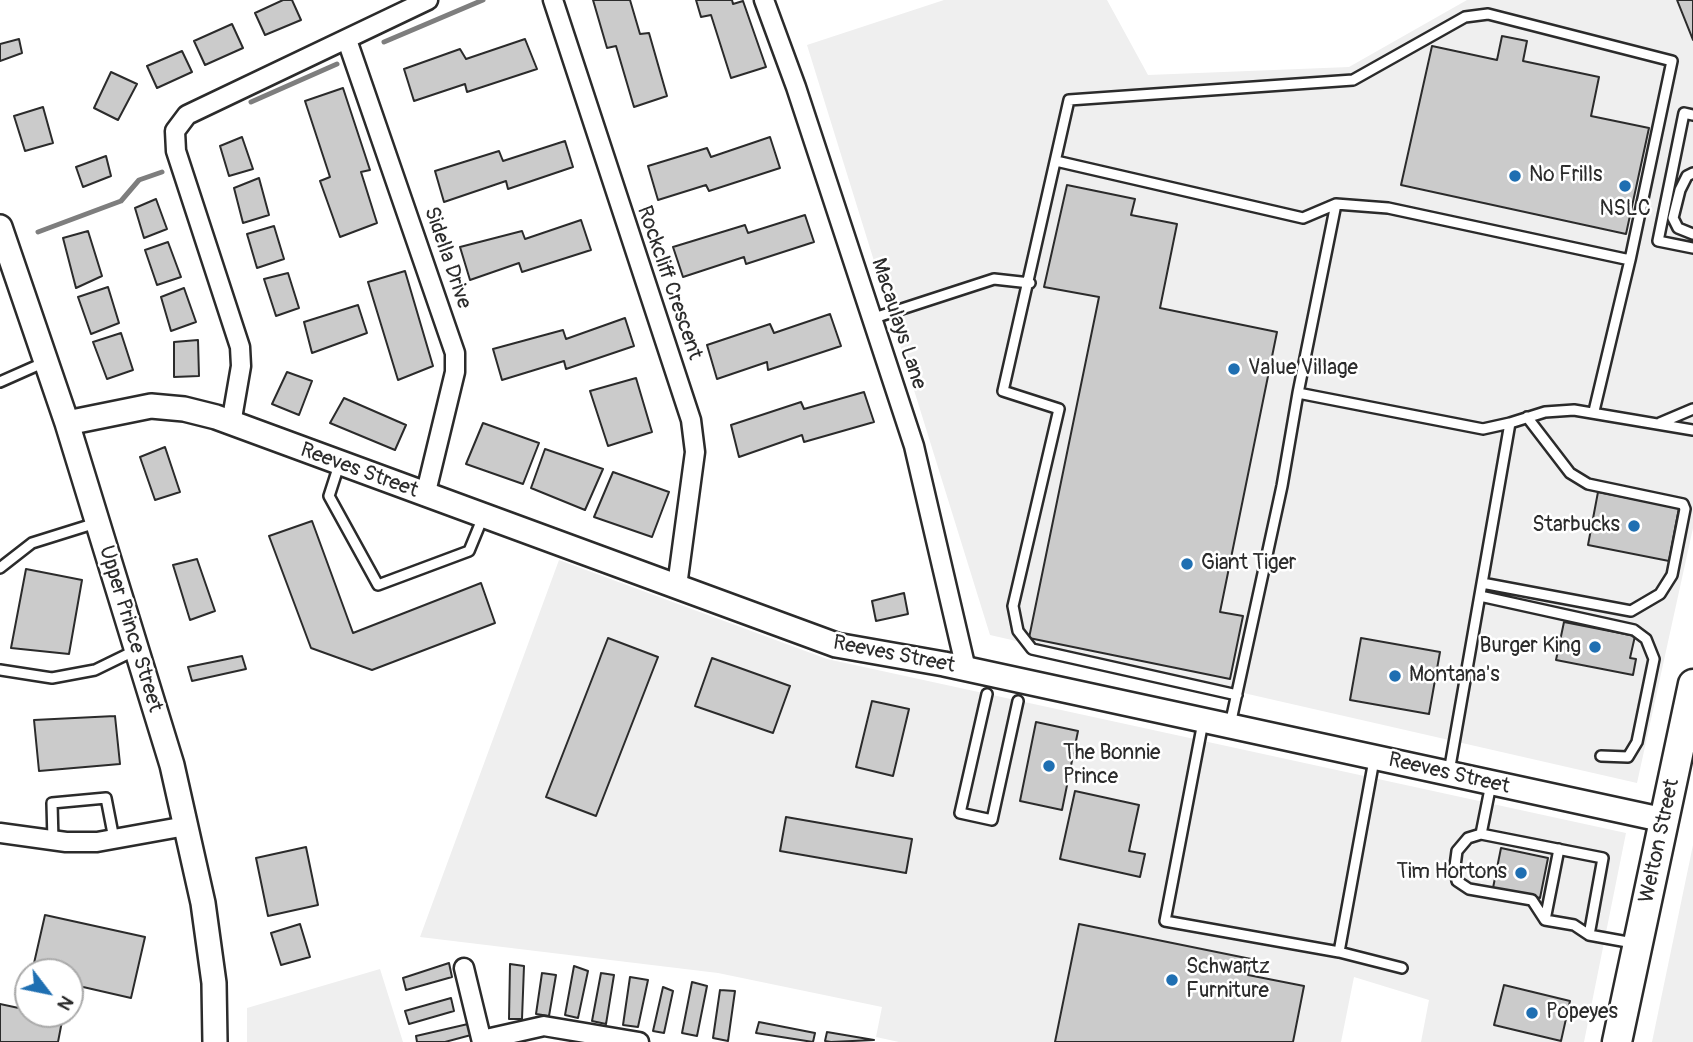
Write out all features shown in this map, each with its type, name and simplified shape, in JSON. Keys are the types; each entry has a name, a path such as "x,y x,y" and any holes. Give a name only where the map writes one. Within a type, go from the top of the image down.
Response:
{"main road":[{"name":"Welton Street","path":"1617,1042 1693,684"}],"street":[{"path":"231,424 241,366 240,347 176,151 174,131 187,115 428,0"},
{"name":"Rockcliff Crescent","path":"553,0 691,420 695,452 677,586"},
{"name":"Macaulays Lane","path":"764,0 796,87 914,446 966,669"},
{"name":"Sidella Drive","path":"347,40 455,353 455,372 425,496"},
{"name":"Upper Prince Street","path":"0,227 67,423 172,765 202,903 214,983 215,1042"},
{"name":"Reeves Street","path":"67,423 151,407 184,409 836,645 966,669 1664,820"},
{"path":"0,834 52,841 114,841 186,826"},
{"path":"464,968 482,1041 544,1026 639,1042"}],"lane":[{"path":"1237,695 1032,649 1018,631 1013,606 1059,409 1003,391 1030,283 1069,100 1353,80 1465,18 1488,14 1672,61 1630,260 1594,411"},
{"path":"1693,115 1684,113 1658,241 1693,248"},
{"path":"1056,161 1303,218 1336,204 1388,208 1630,260"},
{"path":"1693,173 1687,176 1680,190 1673,218 1678,228 1693,234"},
{"path":"1230,727 1282,486 1336,204"},
{"path":"872,319 994,279 1030,283"},
{"path":"0,382 46,361"},
{"path":"1298,393 1483,429 1545,412 1594,411 1693,430"},
{"path":"1660,424 1693,409"},
{"path":"1482,583 1631,611 1660,594 1672,575 1685,509 1683,504 1588,484 1570,473 1527,417"},
{"path":"1449,774 1510,423"},
{"path":"340,464 330,496 378,585 469,551 483,517"},
{"path":"0,568 32,543 98,523"},
{"path":"1480,596 1634,630 1646,639 1654,659 1637,742 1628,757 1601,756"},
{"path":"0,670 52,678 94,670 136,650"},
{"path":"987,694 960,813 992,820 1018,701"},
{"path":"1203,722 1165,921 1339,952 1402,968"},
{"path":"1339,952 1374,757"},
{"path":"1481,834 1491,784"},
{"path":"52,841 51,803 106,798 114,841"},
{"path":"1588,936 1603,858 1481,834 1468,838 1457,851 1457,881 1469,889 1532,900 1545,920 1574,925 1588,936 1638,943"},
{"path":"1545,920 1559,849"}],"shaded area":[{"path":"944,0 1107,0 1148,75 1349,67 1467,0 1693,0 1693,528 1637,783 990,635 807,45"},
{"path":"559,560 827,659 1626,833 1584,1042 1421,1042 1429,1000 1354,977 1341,1042 899,1042 876,1037 882,1007 718,973 420,937"},
{"path":"1693,845 1693,1042 1652,1042"},
{"path":"380,969 403,1042 247,1042 247,1008"}],"building":[{"path":"283,0 292,0 301,20 265,35 255,13"},
{"path":"593,0 630,0 640,34 649,33 667,96 634,107 616,46 607,48"},
{"path":"696,0 732,0 733,4 743,1 766,67 731,78 711,15 701,17"},
{"path":"1677,0 1693,0 1693,40"},
{"path":"232,24 243,48 205,65 194,41"},
{"path":"1502,36 1527,41 1523,61 1599,77 1591,116 1649,128 1626,234 1401,185 1432,46 1497,60"},
{"path":"19,39 22,53 0,61 0,44"},
{"path":"525,39 537,69 467,92 465,84 414,101 404,69 460,49 466,59"},
{"path":"182,51 192,72 157,88 147,66"},
{"path":"111,72 137,84 118,120 94,108"},
{"path":"343,88 370,170 361,172 377,223 340,237 320,181 330,177 305,101"},
{"path":"43,107 53,143 25,151 14,116"},
{"path":"242,137 253,169 229,176 220,146"},
{"path":"770,137 780,168 709,191 706,185 658,200 648,166 707,148 711,157"},
{"path":"565,141 573,167 508,189 506,181 444,202 435,171 499,151 503,161"},
{"path":"106,156 111,176 83,187 76,167"},
{"path":"259,178 269,215 243,223 234,188"},
{"path":"1067,185 1135,199 1131,215 1177,224 1160,308 1277,332 1220,612 1243,616 1230,679 1029,638 1099,297 1044,287"},
{"path":"156,199 167,229 144,238 135,208"},
{"path":"805,215 814,242 746,264 744,257 683,277 673,247 745,225 748,233"},
{"path":"581,220 591,250 522,272 519,263 470,280 460,247 522,231 525,239"},
{"path":"274,226 284,259 257,268 247,234"},
{"path":"88,231 102,276 76,288 63,238"},
{"path":"168,242 181,277 157,285 145,250"},
{"path":"405,271 433,366 398,380 368,282"},
{"path":"288,273 299,308 276,316 264,279"},
{"path":"108,287 119,323 91,334 78,297"},
{"path":"184,288 196,322 171,331 161,297"},
{"path":"358,305 367,333 312,353 304,322"},
{"path":"830,314 841,346 768,370 767,362 717,379 707,345 770,324 774,333"},
{"path":"625,318 634,346 566,369 564,361 502,380 493,349 563,330 566,339"},
{"path":"121,333 133,370 107,379 93,342"},
{"path":"198,340 199,376 174,377 174,342"},
{"path":"287,372 312,381 299,415 272,404"},
{"path":"636,378 652,432 608,446 590,391"},
{"path":"864,392 874,422 804,442 802,435 739,457 731,425 801,402 804,409"},
{"path":"344,398 406,425 395,450 330,423"},
{"path":"483,423 539,443 523,484 466,464"},
{"path":"165,447 180,492 155,500 140,457"},
{"path":"545,449 603,469 585,510 531,488"},
{"path":"613,472 669,492 652,537 594,517"},
{"name":"Starbucks","path":"1598,492 1679,508 1669,561 1588,545"},
{"path":"312,521 353,633 481,583 495,623 372,670 311,648 269,536"},
{"path":"197,559 215,611 190,620 173,565"},
{"path":"26,569 82,580 69,654 11,648"},
{"path":"904,593 908,614 876,621 872,601"},
{"name":"Burger King","path":"1564,622 1635,636 1630,658 1636,659 1633,675 1556,660"},
{"path":"608,638 658,657 596,816 546,797"},
{"name":"Montana's","path":"1361,638 1440,652 1429,714 1350,700"},
{"path":"242,656 246,669 192,681 188,667"},
{"path":"712,658 790,686 773,733 695,706"},
{"path":"872,701 909,709 893,776 856,767"},
{"path":"115,716 120,764 39,771 34,720"},
{"name":"The Bonnie Prince","path":"1036,722 1078,731 1062,810 1020,801"},
{"path":"1075,791 1139,805 1129,851 1145,854 1140,877 1060,859"},
{"path":"786,817 912,839 906,873 780,851"},
{"path":"306,847 318,905 268,916 256,858"},
{"name":"Tim Hortons","path":"1501,848 1548,858 1540,898 1493,888"},
{"path":"45,915 145,937 131,998 84,987 84,958 35,958"},
{"path":"300,924 310,957 281,965 271,933"},
{"name":"Schwartz Furniture","path":"1079,924 1251,959 1248,975 1304,986 1293,1042 1055,1042"},
{"path":"449,963 452,977 406,990 403,978"},
{"path":"510,964 524,966 522,1019 509,1019"},
{"path":"574,966 588,971 578,1018 565,1015"},
{"path":"542,973 556,975 549,1016 536,1014"},
{"path":"601,973 614,975 606,1024 592,1021"},
{"path":"630,977 648,980 638,1027 623,1025"},
{"path":"692,982 707,986 697,1036 682,1033"},
{"name":"Popeyes","path":"1504,985 1570,1001 1561,1041 1494,1025"},
{"path":"663,987 673,991 664,1033 653,1031"},
{"path":"720,990 735,991 728,1041 713,1038"},
{"path":"451,998 454,1011 409,1024 405,1011"},
{"path":"0,1004 14,1007 14,1028 61,1028 58,1042 0,1042"},
{"path":"759,1022 815,1033 813,1042 756,1033"},
{"path":"468,1024 471,1035 445,1042 417,1042 416,1036"},
{"path":"827,1032 874,1040 825,1041"}],"waterway":[{"path":"384,42 483,0"},
{"path":"251,102 337,64"},
{"path":"38,232 121,201 139,180 162,172"}],"place":[{"name":"No Frills","path":"1515,176"},
{"name":"NSLC","path":"1625,186"},
{"name":"Value Village","path":"1234,369"},
{"name":"Starbucks","path":"1634,526"},
{"name":"Giant Tiger","path":"1187,564"},
{"name":"Burger King","path":"1595,647"},
{"name":"Montana's","path":"1395,676"},
{"name":"The Bonnie Prince","path":"1049,766"},
{"name":"Tim Hortons","path":"1521,873"},
{"name":"Schwartz Furniture","path":"1172,980"},
{"name":"Popeyes","path":"1532,1013"}]}
